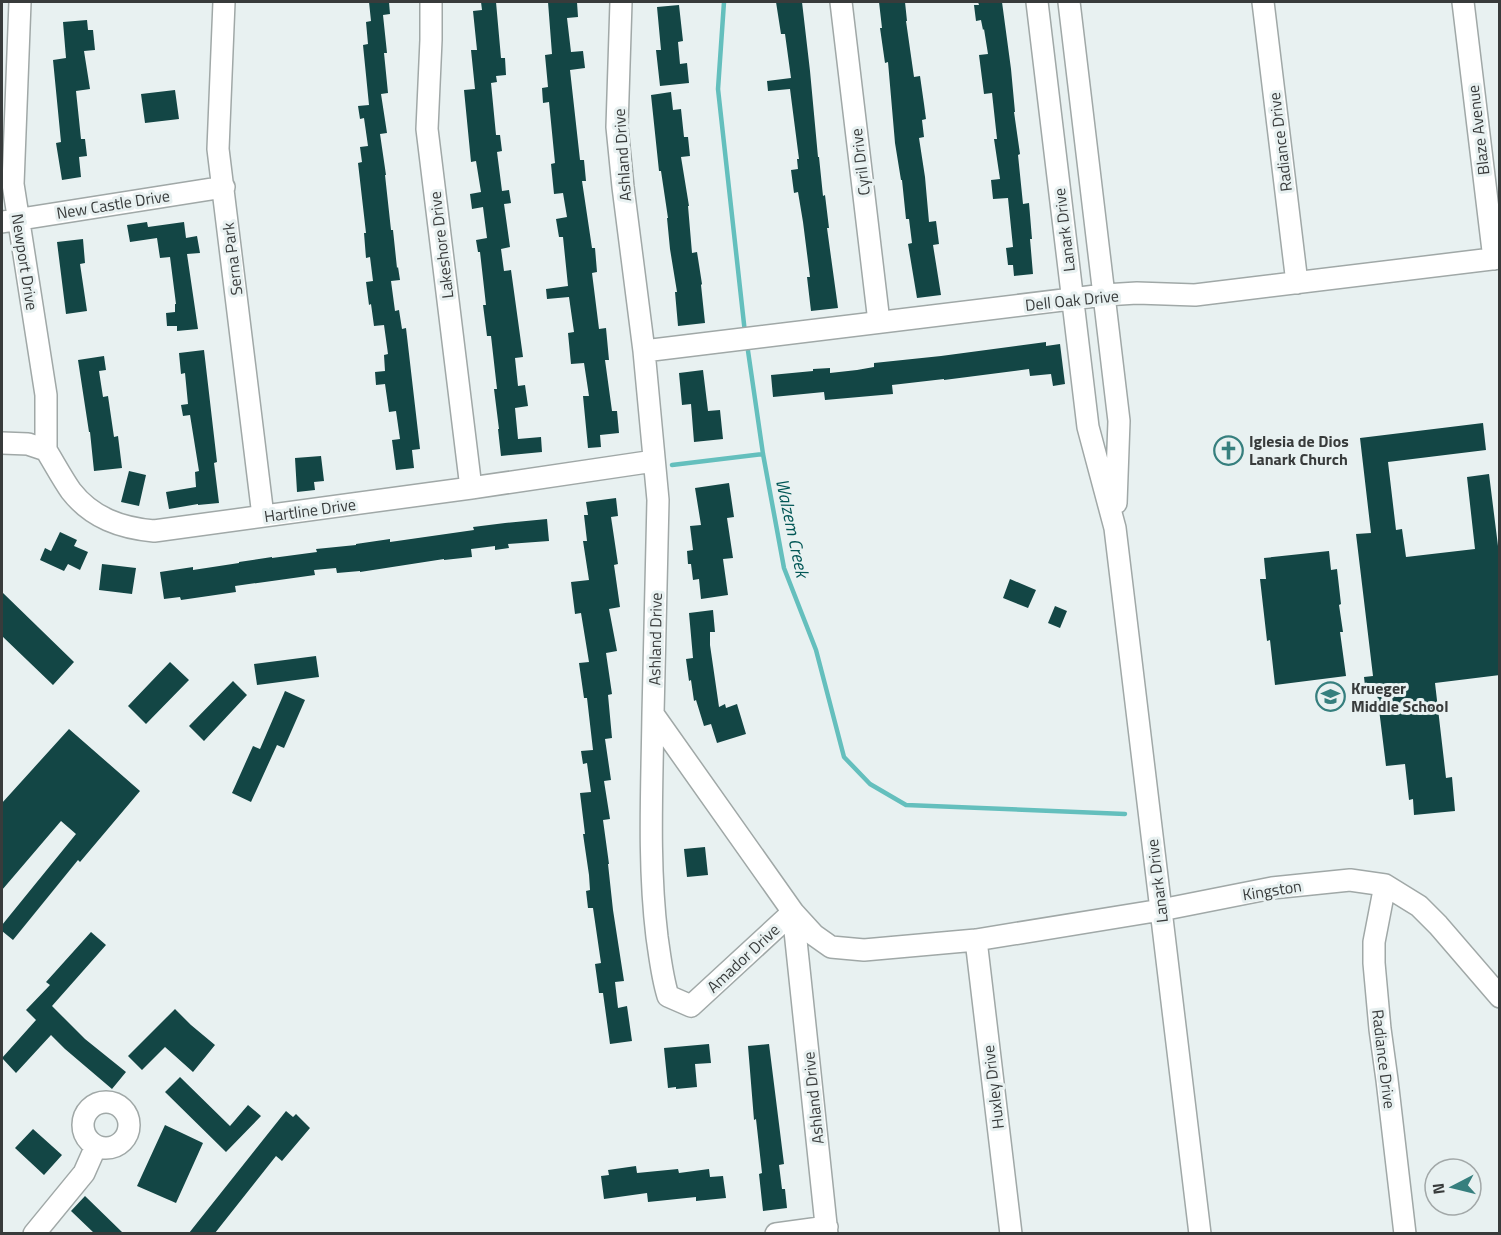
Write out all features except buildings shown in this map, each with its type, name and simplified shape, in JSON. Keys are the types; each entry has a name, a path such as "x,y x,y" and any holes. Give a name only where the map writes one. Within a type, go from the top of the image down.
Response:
{"street":[{"name":"Newport Drive","path":"20,2 10,220 46,394 46,450"},
{"name":"Serna Park","path":"224,2 218,149 263,516"},
{"name":"Lakeshore Drive","path":"431,2 427,129 471,488"},
{"name":"Ashland Drive","path":"621,2 617,127 644,351 658,500 653,714 793,912 827,1230"},
{"name":"Cyril Drive","path":"841,2 879,322"},
{"name":"Lanark Drive","path":"1037,2 1088,427 1115,528 1200,1233"},
{"name":"Lanark Drive","path":"1069,2 1119,421 1115,528"},
{"name":"Radiance Drive","path":"1263,2 1297,283"},
{"name":"Blaze Avenue","path":"1463,2 1497,258"},
{"name":"New Castle Drive","path":"10,220 224,187"},
{"name":"Dell Oak Drive","path":"644,351 1104,295 1137,293 1195,295 1497,258"},
{"path":"2,443 28,444 46,450"},
{"name":"Hartline Drive","path":"46,450 72,492 95,513 113,524 134,530 154,531 654,461"},
{"name":"Amador Drive","path":"653,714 651,839 655,915 663,980 668,996 691,1006 793,912 814,935 831,947 864,950 976,940 1161,910"},
{"name":"Kingston","path":"1161,910 1272,888 1350,880 1385,885"},
{"name":"Radiance Drive","path":"1385,885 1374,942 1374,963 1405,1233"},
{"path":"1385,885 1419,906 1500,997"},
{"name":"Huxley Drive","path":"976,940 1011,1233"},
{"path":"34,1233 84,1173 96,1146"},
{"path":"776,1233 827,1230"}],"waterway":[{"name":"Walzem Creek","path":"724,2 718,89 745,333"},
{"name":"Walzem Creek","path":"747,344 763,454 784,568 816,650 844,757 870,784 906,805 1125,814"},
{"path":"672,465 763,454"}],"place":[{"name":"Iglesia de Dios Lanark Church","path":"1228,450"},
{"name":"Krueger Middle School","path":"1330,697"}]}
